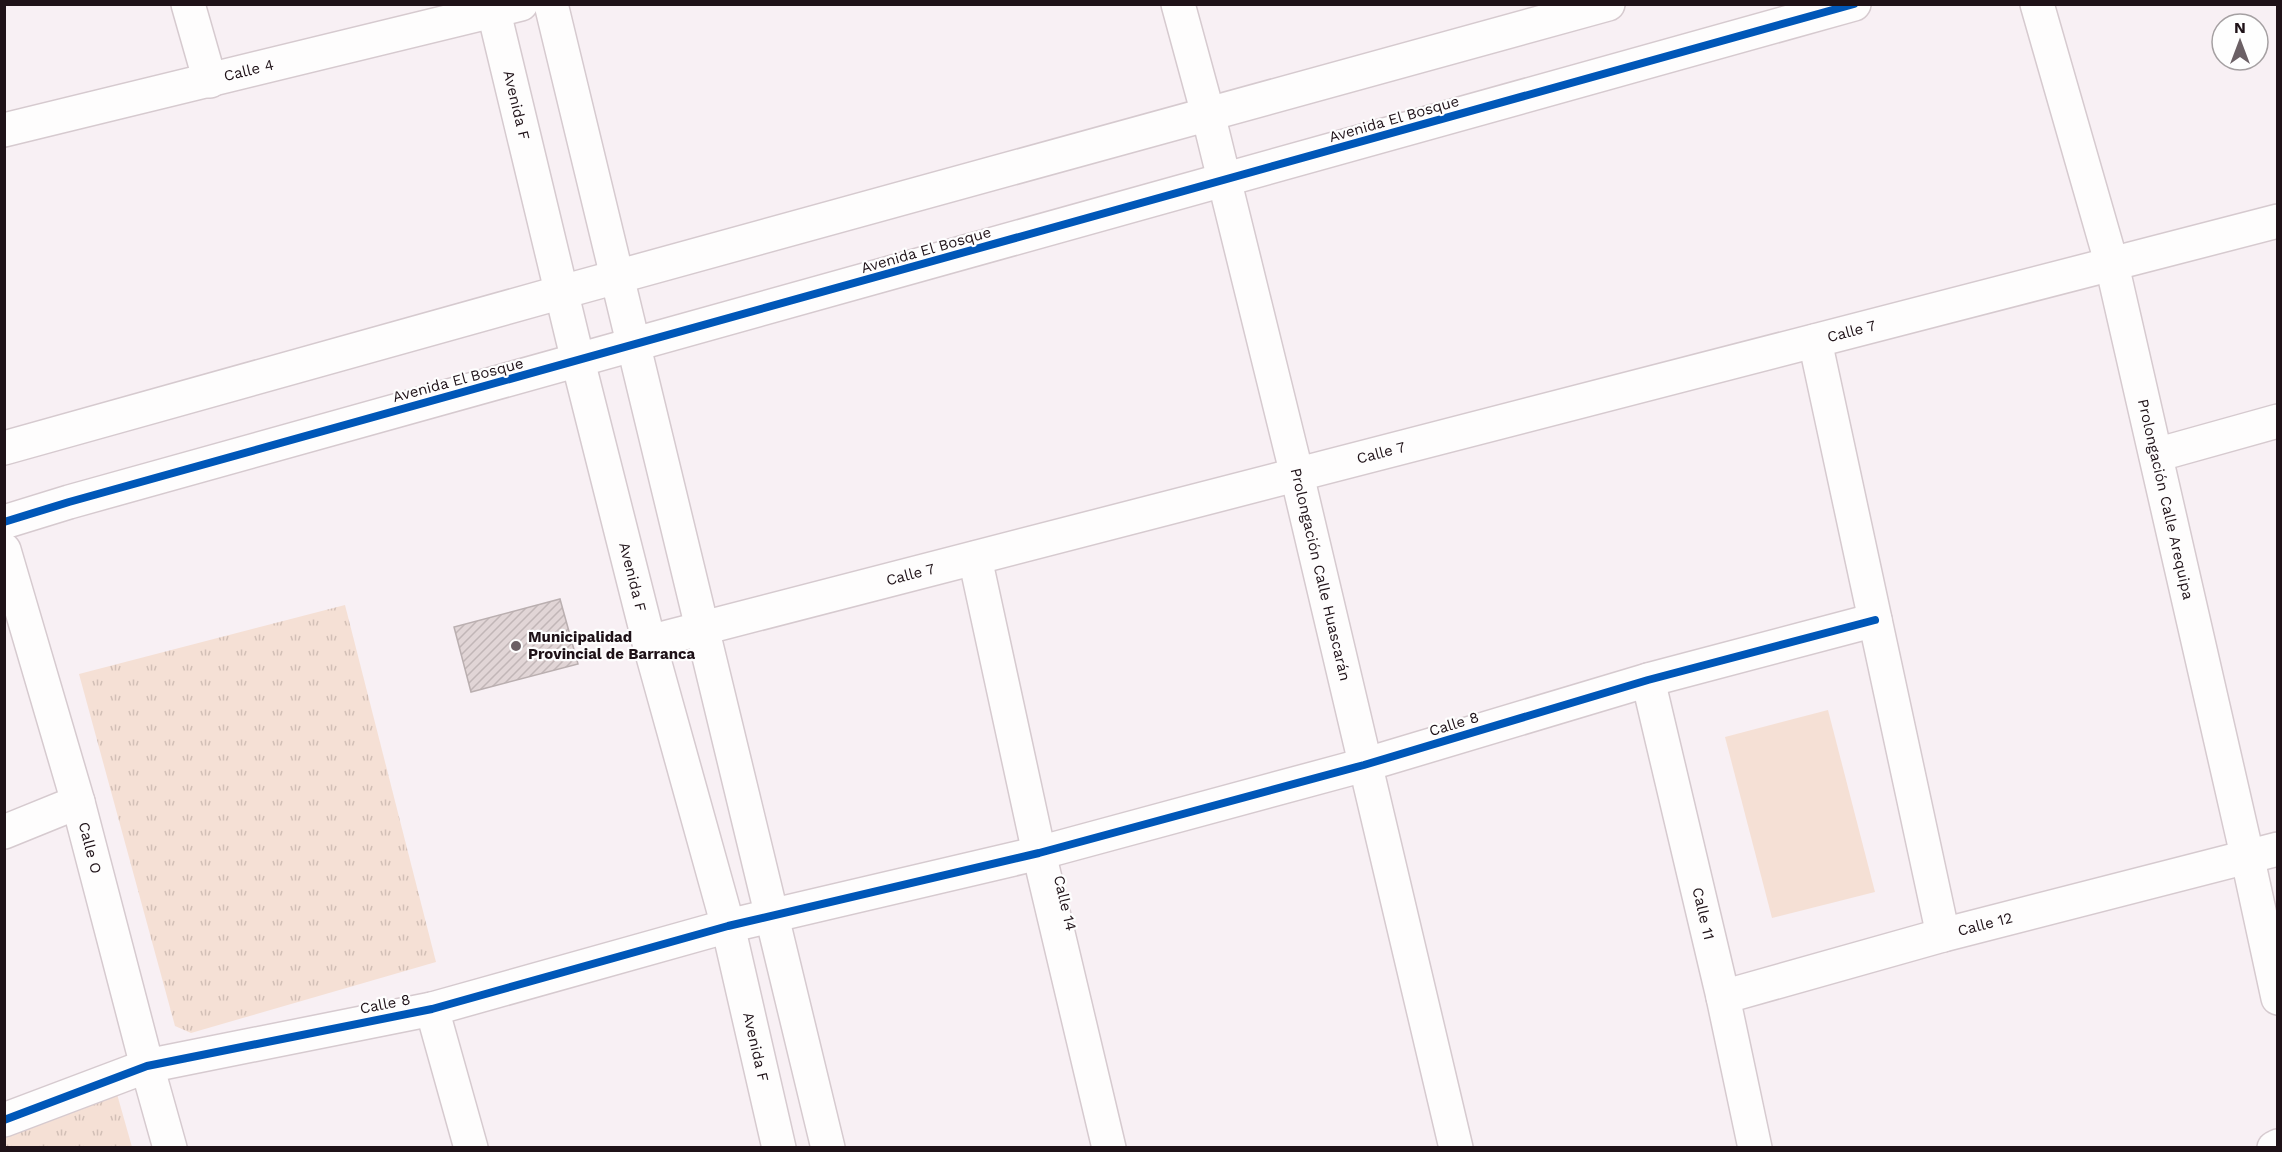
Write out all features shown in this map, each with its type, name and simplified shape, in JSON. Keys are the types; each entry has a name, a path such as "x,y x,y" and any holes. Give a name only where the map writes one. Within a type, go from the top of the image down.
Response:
{"street":[{"path":"188,4 210,81"},
{"path":"551,4 828,1148"},
{"name":"Prolongación Calle Huascarán","path":"1178,4 1208,114 1297,475 1456,1148"},
{"path":"4,448 1608,4"},
{"name":"Avenida El Bosque","path":"4,522 1854,4"},
{"name":"Prolongación Calle Arequipa","path":"2037,4 2112,265 2156,455 2262,852 2277,998"},
{"name":"Calle 4","path":"4,130 503,7"},
{"name":"Avenida F","path":"503,7 578,361 649,642 728,926 779,1148"},
{"name":"Calle 7","path":"649,642 2277,221"},
{"path":"1815,341 1943,935"},
{"path":"2156,455 2277,421"},
{"name":"Calle O","path":"4,550 78,802 170,1148"},
{"name":"Calle 14","path":"975,558 1039,853 1109,1148"},
{"name":"Calle 8","path":"4,1120 147,1066 432,1009 728,926 1039,853 1364,765 1648,680 1875,620"},
{"name":"Calle 11","path":"1648,680 1723,997 1755,1148"},
{"path":"4,832 78,802"},
{"name":"Calle 12","path":"1723,997 1943,935 2262,852"},
{"path":"432,1009 471,1148"}],"green space":[{"path":"345,605 436,962 191,1033 175,1026 79,674"},
{"path":"1828,710 1875,892 1772,918 1725,737"},
{"path":"113,1080 132,1147 5,1147 4,1119"}],"building":[{"name":"Municipalidad Provincial de Barranca","path":"560,599 578,664 471,692 454,627"}],"cycle path":[{"path":"4,522 1854,4"},
{"path":"4,1120 147,1066 432,1009 728,926 1039,853 1364,765 1648,680 1875,620"}],"place":[{"name":"Municipalidad Provincial de Barranca","path":"516,646"}]}
